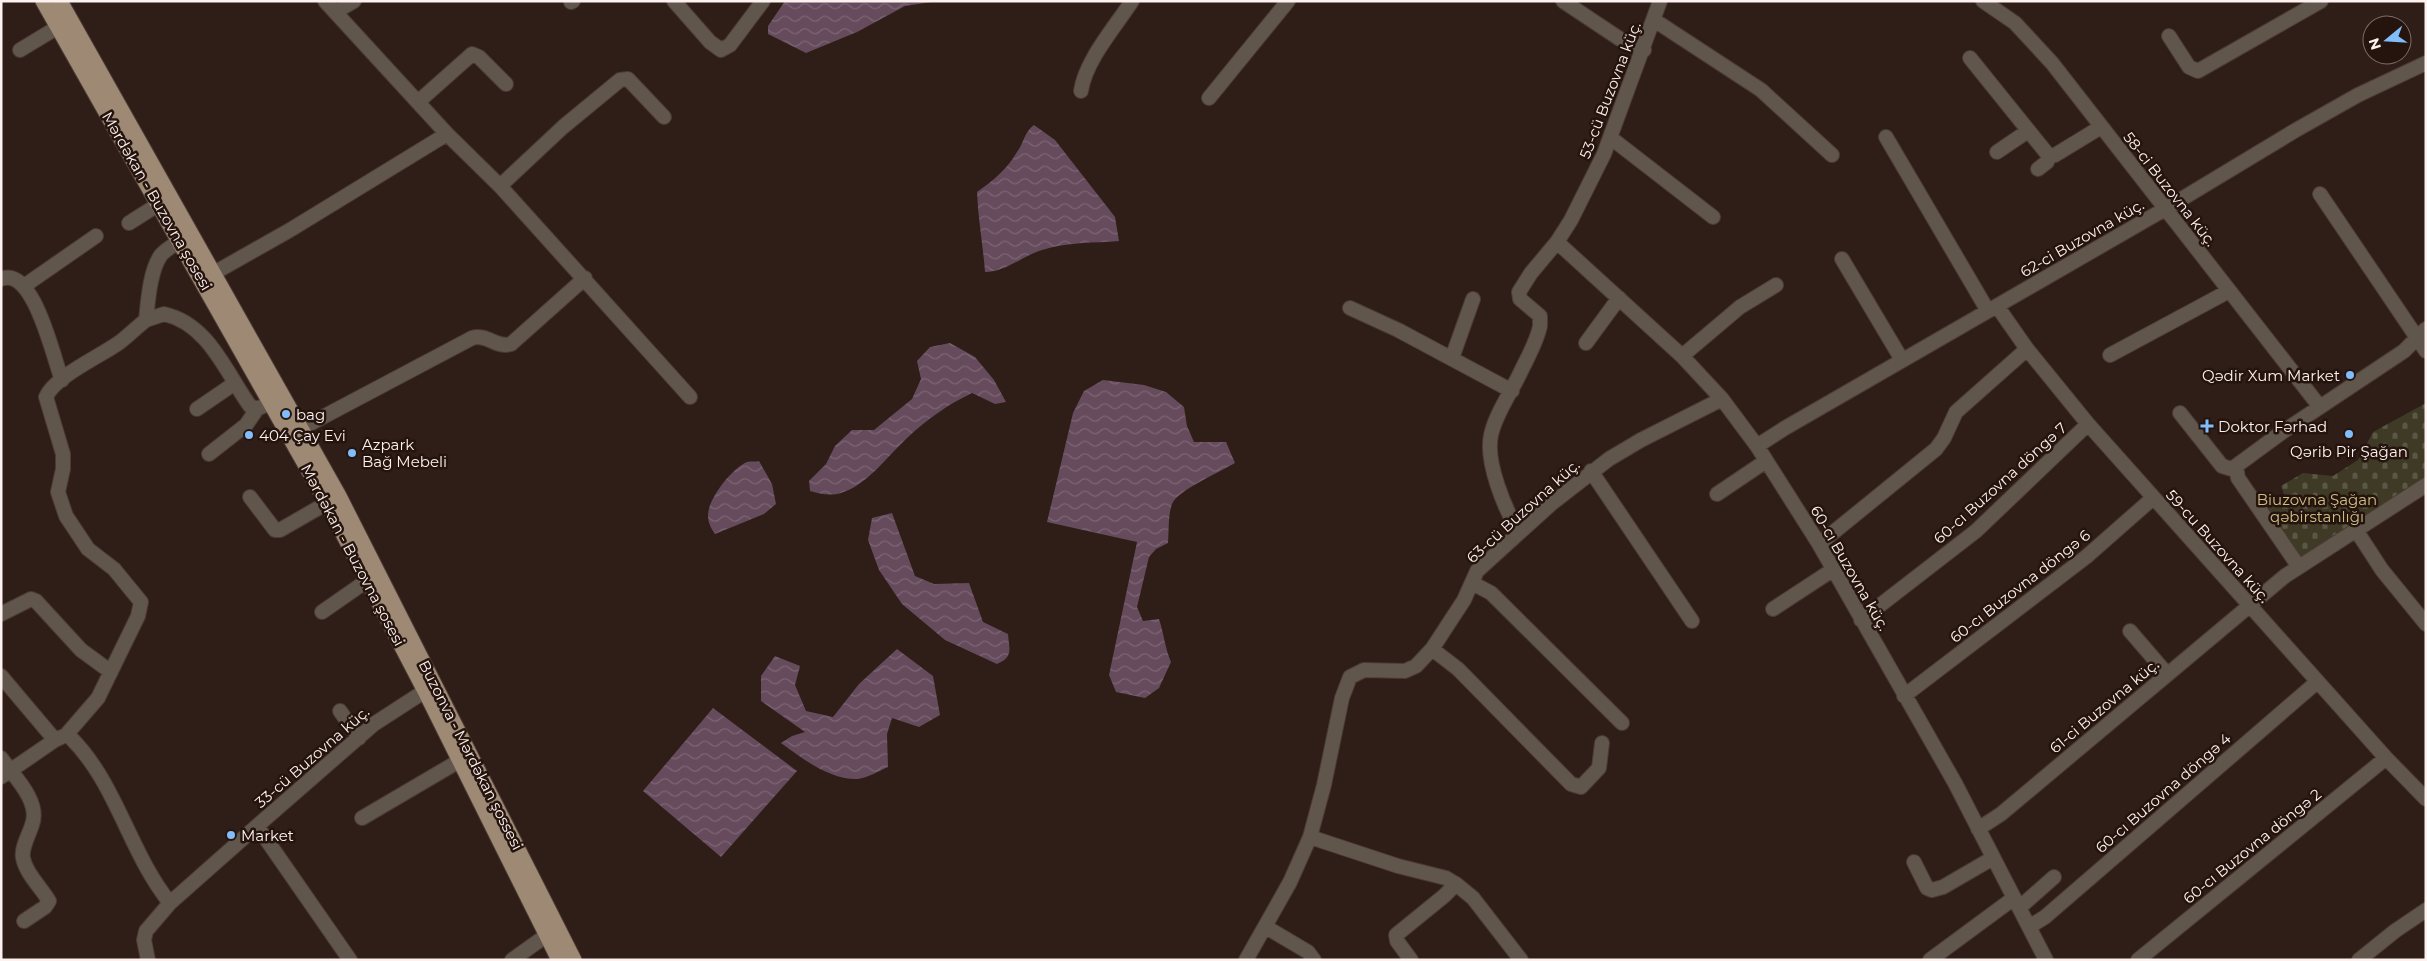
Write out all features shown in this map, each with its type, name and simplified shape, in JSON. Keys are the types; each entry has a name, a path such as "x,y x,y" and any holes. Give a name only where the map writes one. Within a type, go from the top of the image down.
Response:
{"main road":[{"name":"Mərdəkan - Buzovna şosesi","path":"43,1 327,502 425,691 559,960"},
{"name":"Buzonva - Mərdəkan şossesi","path":"60,1 302,428 428,668 574,960"}],"street":[{"path":"326,1 447,134 500,186 585,278 690,397"},
{"path":"335,12 354,1"},
{"path":"674,1 710,42 721,50 730,45 763,1"},
{"path":"1081,91 1082,79 1089,66 1132,1"},
{"path":"1209,98 1288,1"},
{"path":"1563,1 1620,39 1644,50"},
{"name":"53-cü Buzovna küç.","path":"1519,533 1504,501 1490,447 1495,422 1512,391 1538,334 1540,322 1537,312 1520,300 1519,292 1531,273 1557,242 1572,220 1611,138 1660,1"},
{"name":"58-ci Buzovna küç.","path":"1983,1 2026,33 2052,63 2320,407"},
{"path":"2168,36 2189,67 2198,71 2321,1"},
{"path":"1654,20 1761,90 1832,155"},
{"path":"20,50 58,27"},
{"path":"418,102 472,54 479,56 506,84"},
{"path":"1970,58 2049,156"},
{"name":"62-ci Buzovna küç.","path":"1757,446 1902,360 2165,209 2296,130 2358,95 2426,63"},
{"path":"500,186 564,127 620,80 628,79 664,117"},
{"path":"2049,156 2055,155 2101,127"},
{"path":"1997,152 2028,131"},
{"path":"214,273 290,230 447,134"},
{"name":"59-cu Buzovna küç.","path":"1886,137 1993,308 2088,424 2153,498 2317,682 2426,799"},
{"path":"1611,138 1713,218"},
{"path":"2038,169 2047,162 2049,156"},
{"path":"2235,470 2243,459 2423,339 2320,194"},
{"path":"129,222 159,204"},
{"path":"24,286 96,236"},
{"path":"146,320 148,293 158,260 165,250 180,242"},
{"name":"60-cı Buzovna küç.","path":"1557,242 1682,356 1722,399 1757,446 1834,569 1978,829 2046,960"},
{"path":"1842,259 1902,360"},
{"path":"3,274 24,286 45,326 62,380"},
{"path":"302,428 472,338 484,336 500,345 511,344 585,278"},
{"path":"1682,356 1740,307 1776,285"},
{"path":"2110,355 2230,291"},
{"path":"1586,343 1619,298"},
{"path":"1452,358 1473,299"},
{"path":"1350,308 1452,358 1512,391"},
{"path":"6,774 61,737 98,698 138,616 140,602 114,569 88,549 61,506 58,492 64,454 46,397 48,392 62,380 120,341 146,320 164,314 190,326 210,344 250,406 257,410"},
{"path":"1819,544 1936,449 1944,438 1956,412 2027,349"},
{"path":"197,409 235,383"},
{"name":"63-cü Buzovna küç.","path":"1310,838 1322,793 1342,698 1350,677 1364,670 1395,672 1411,669 1423,660 1432,649 1467,595 1481,567 1590,471 1641,440 1722,399"},
{"path":"209,454 246,425 257,410 272,402"},
{"path":"2180,414 2222,466 2235,470"},
{"name":"60-cı Buzovna döngə 7","path":"1861,620 1976,531 2088,424"},
{"path":"1718,494 1766,461"},
{"path":"2235,470 2238,478 2298,567"},
{"path":"1590,471 1692,622"},
{"name":"61-ci Buzovna küç.","path":"1978,829 2001,814 2298,567 2426,485"},
{"path":"250,497 275,530 280,530 327,502"},
{"name":"60-cı Buzovna döngə 6","path":"1904,696 2086,557 2153,498"},
{"path":"2356,530 2386,576 2426,624"},
{"path":"1773,609 1834,569"},
{"path":"322,612 368,580"},
{"path":"1472,583 1491,593 1622,722"},
{"path":"1,614 31,599 36,601 81,650 112,672"},
{"path":"2130,631 2167,674"},
{"path":"1432,649 1458,669 1571,784 1581,787 1599,768 1602,743"},
{"path":"1,676 61,737 82,750 94,764 112,796 134,846 158,888 170,903"},
{"name":"60-cı Buzovna döngə 4","path":"2029,927 2045,916 2317,682"},
{"name":"33-cü Buzovna küç.","path":"350,960 257,826 392,711 425,691"},
{"path":"340,711 359,738"},
{"path":"1,758 6,774 30,799 35,813 23,851 25,864 49,901 24,921"},
{"name":"60-cı Buzovna döngə 2","path":"2138,960 2386,758"},
{"path":"362,818 459,761"},
{"path":"148,960 144,935 170,903 257,826"},
{"path":"1246,960 1266,927 1310,838 1398,866 1446,878 1473,898 1522,960"},
{"path":"1914,862 1927,888 1932,890 1944,887 1993,858"},
{"path":"1930,960 2054,877"},
{"path":"1411,960 1397,941 1396,935 1456,884"},
{"path":"2359,960 2395,930 2426,910"},
{"path":"1266,927 1308,952 1314,960"},
{"path":"512,960 547,935"}],"green space":[{"name":"Biuzovna Şağan qəbirstanlığı","path":"2426,403 2426,480 2300,559 2265,510 2285,497 2281,486 2303,473 2333,476 2358,460 2373,432"}],"water":[{"path":"785,1 938,1 905,6 857,32 806,53 768,34 768,26"},
{"path":"1034,125 1055,140 1115,217 1119,241 1051,247 1007,267 985,272 977,192 1009,164 1028,131"},
{"path":"950,343 975,357 994,380 1006,402 995,404 972,393 937,413 921,425 876,470 859,484 837,494 810,491 809,481 826,464 835,446 852,430 874,430 912,399 921,379 917,361 930,347"},
{"path":"1103,380 1144,385 1166,392 1184,407 1187,426 1194,442 1226,442 1235,463 1191,487 1176,499 1172,504 1170,513 1168,543 1156,549 1149,557 1137,607 1143,621 1159,619 1171,662 1159,688 1145,698 1116,692 1109,675 1137,542 1047,522 1073,413 1084,391"},
{"path":"759,461 772,484 776,504 764,514 715,534 710,525 708,515 716,493 728,477 741,465 747,462"},
{"path":"892,513 915,576 934,584 969,583 983,622 1008,634 1009,652 1006,658 997,664 945,640 902,604 879,570 868,540 872,518"},
{"path":"897,649 933,676 940,715 919,727 892,718 887,734 888,767 858,779 837,776 798,756 781,743 792,736 805,732 761,701 761,676 775,656 800,666 795,685 806,711 833,717 859,684"},
{"path":"713,708 797,771 721,857 643,791"}],"place":[{"name":"Qədir Xum Market","path":"2350,375"},
{"name":"bag","path":"286,414"},
{"name":"Doktor Fərhad","path":"2207,426"},
{"name":"Qərib Pir Şağan","path":"2349,434"},
{"name":"404 Çay Evi","path":"249,435"},
{"name":"Azpark Bağ Mebeli","path":"352,453"},
{"name":"Market","path":"231,835"}]}
